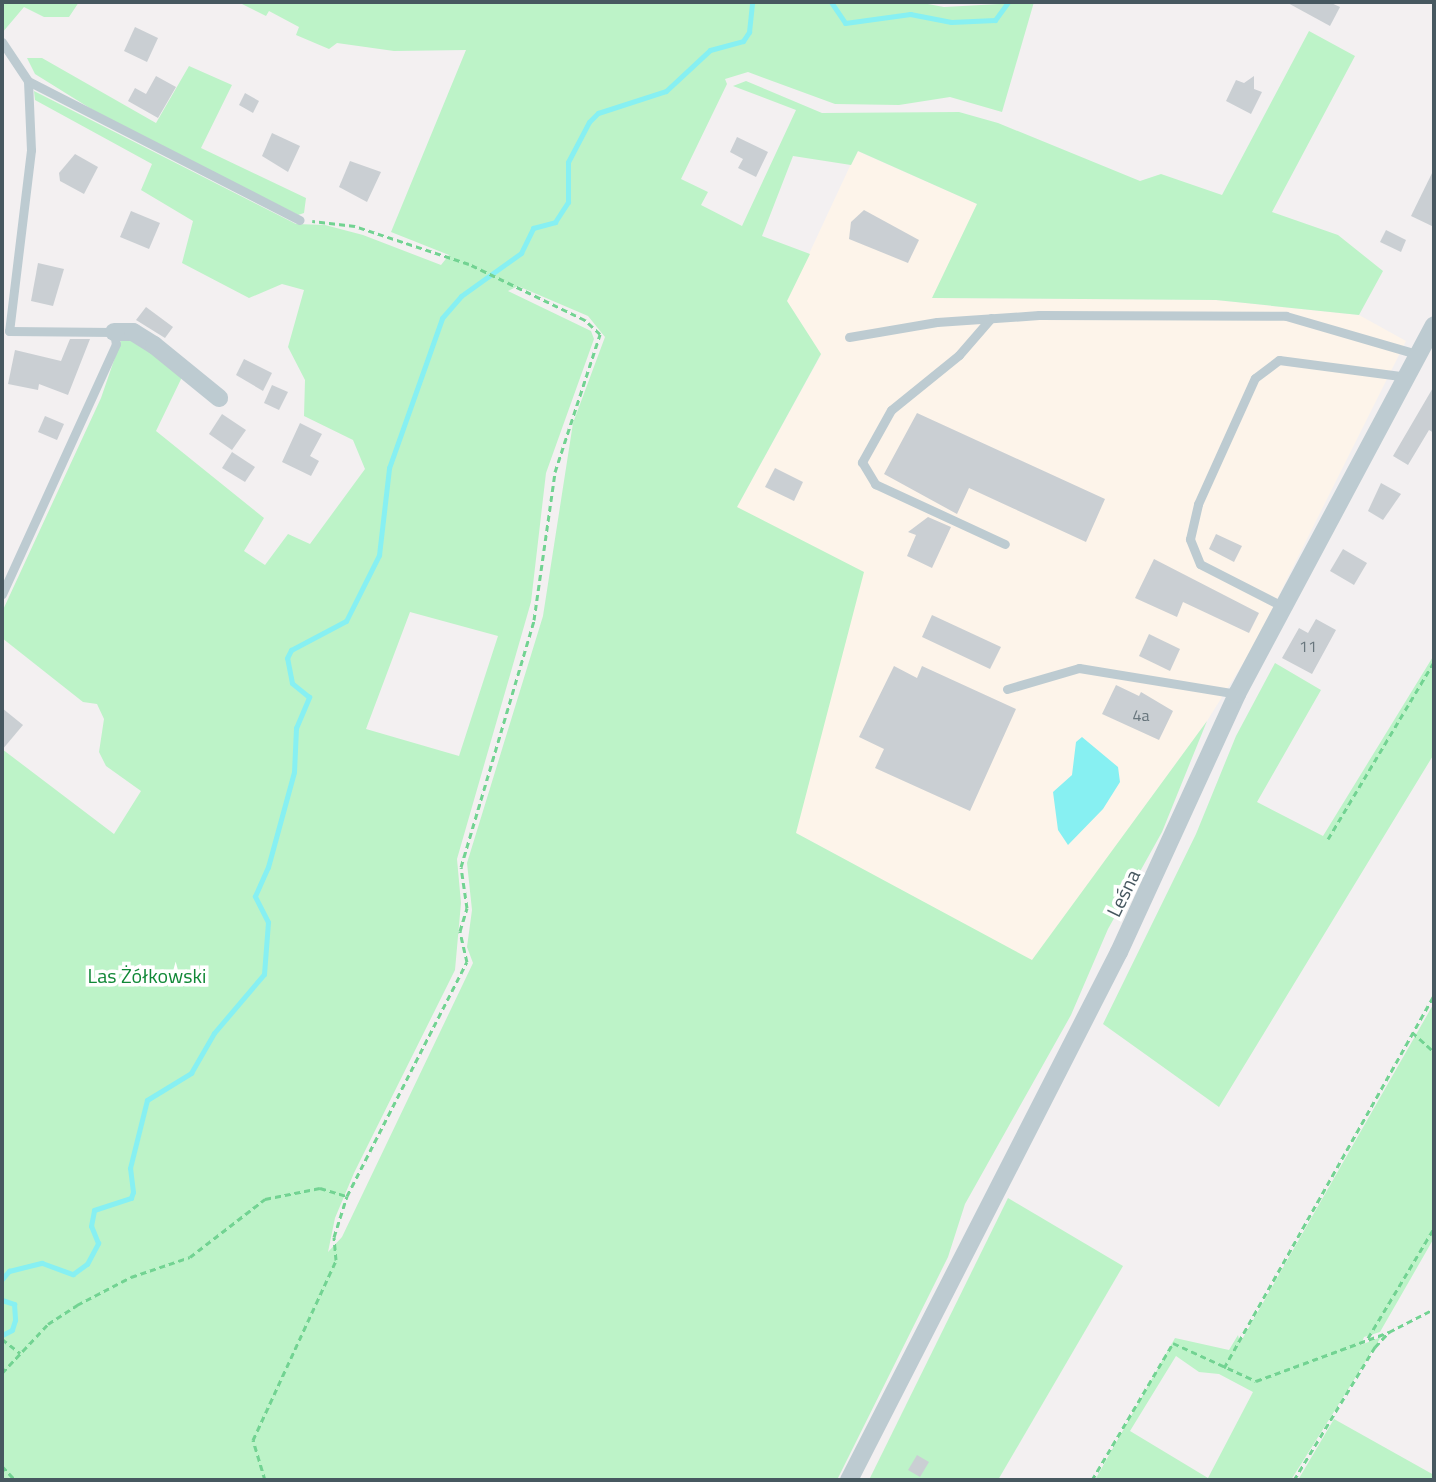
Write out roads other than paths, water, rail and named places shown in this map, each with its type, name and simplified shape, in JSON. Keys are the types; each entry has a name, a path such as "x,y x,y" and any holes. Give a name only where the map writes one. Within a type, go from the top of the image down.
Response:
{"street":[{"name":"Leśna","path":"849,1480 1119,952 1237,694 1434,325"},
{"path":"114,332 133,332 154,345 219,398"}],"lane":[{"path":"2,42 28,81 300,220"},
{"path":"2,594 116,344 114,332 9,331 30,174 28,81"},
{"path":"849,337 991,318 1286,316 1420,355"},
{"path":"991,318 959,355 891,410 862,462 875,484 1005,544"},
{"path":"1284,607 1200,564 1190,539 1198,504 1259,370 1279,360 1408,377"},
{"path":"1007,689 1079,668 1237,694"}],"water":[{"path":"1082,737 1118,767 1120,782 1103,809 1068,845 1058,830 1053,792 1072,775 1076,742"}],"waterway":[{"path":"2,1279 9,1271 42,1263 73,1274 87,1264 98,1243 91,1226 94,1210 131,1198 130,1168 147,1100 191,1073 214,1033 264,974 268,922 255,896 268,867 294,772 296,728 309,697 292,683 287,658 291,650 346,621 379,555 389,468 442,318 461,296 521,253 533,228 555,222 568,202 568,162 589,122 598,113 666,91 710,50 743,41 749,32 752,2"},
{"path":"831,2 845,23 910,14 951,22 995,20 1008,2"},
{"path":"2,1300 14,1304 15,1320 12,1330 2,1335"}],"park label":[{"name":"Las Żółkowski","path":"147,975"}]}
